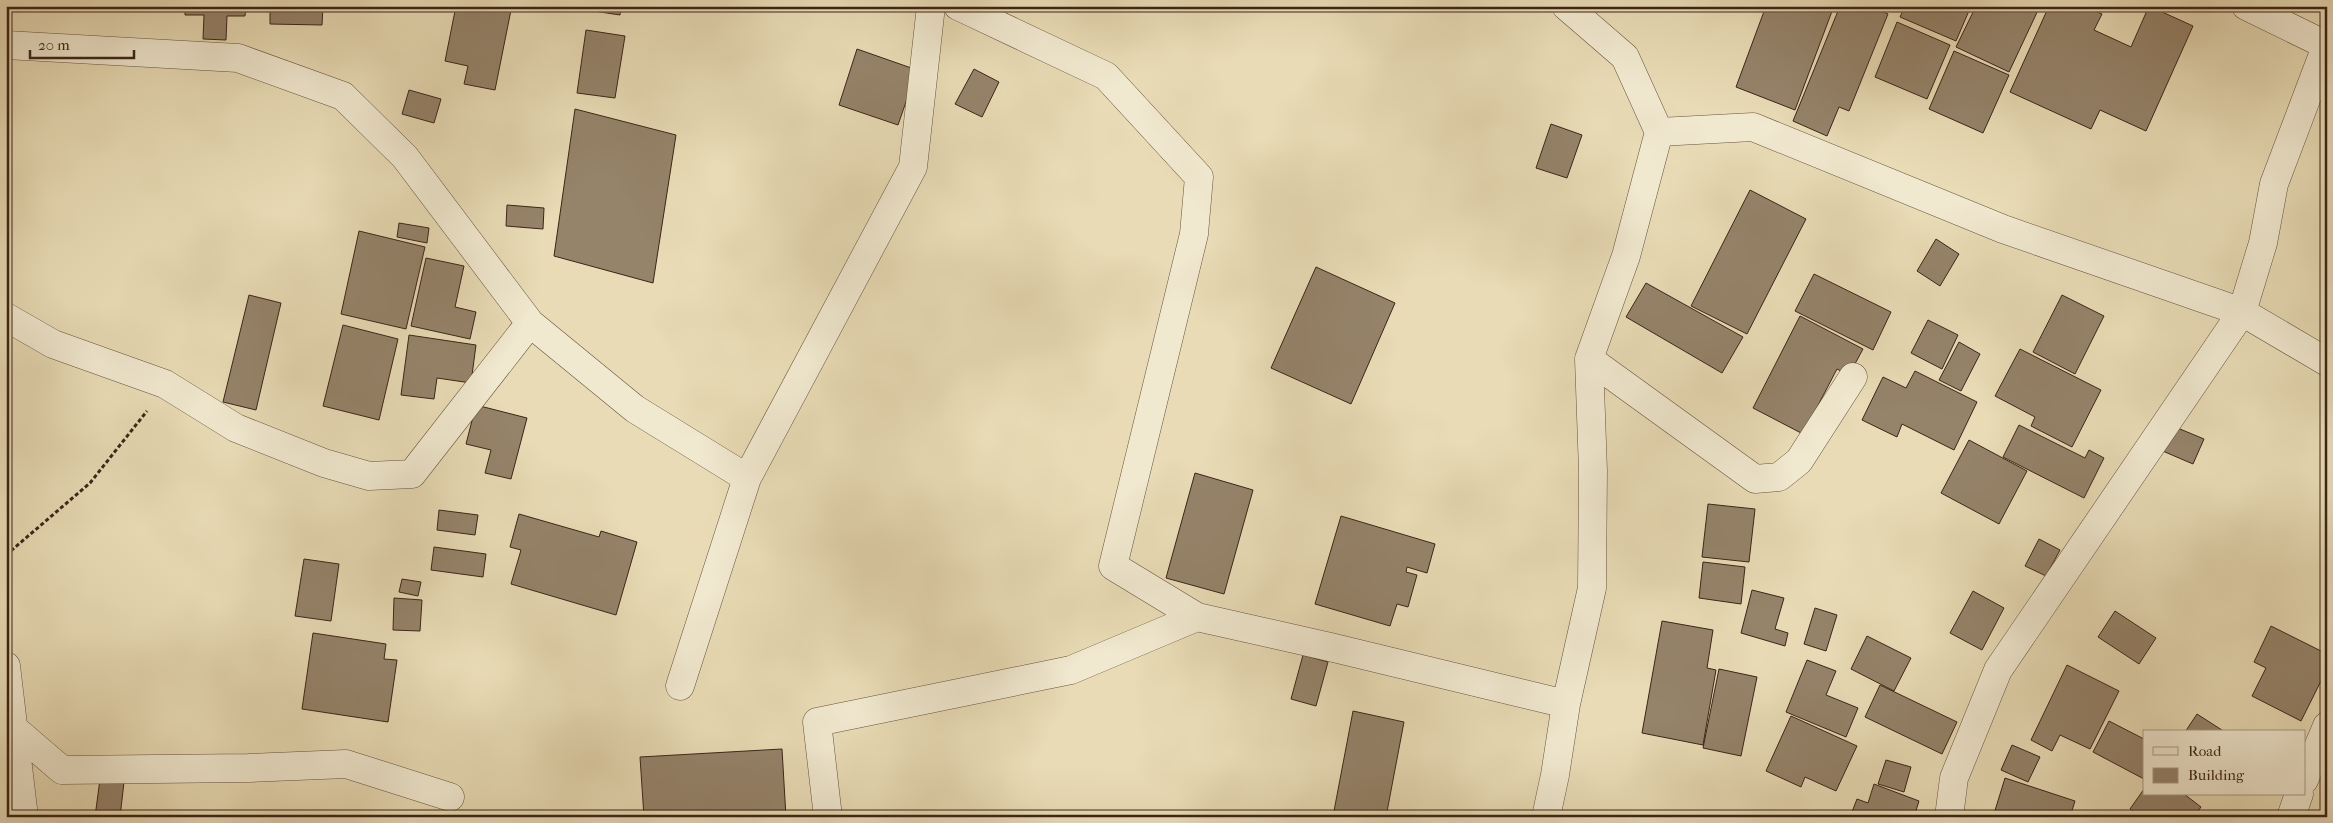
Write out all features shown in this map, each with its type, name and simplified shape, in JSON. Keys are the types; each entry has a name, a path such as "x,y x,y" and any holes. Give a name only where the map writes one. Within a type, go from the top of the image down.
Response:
{"street":[{"path":"680,686 747,478 913,167 931,6"},
{"path":"958,6 1106,76 1199,177 1194,234 1114,566 1197,617 1330,646 1566,704"},
{"path":"1546,817 1555,775 1566,704 1592,588 1593,471 1589,360 1626,256 1658,132 1625,56 1566,6"},
{"path":"1948,817 1954,778 1998,670 2242,312 2264,243 2274,184 2326,45 2246,6"},
{"path":"6,45 238,58 343,96 405,157 530,323 635,409 747,478"},
{"path":"1658,132 1753,127 2003,229 2242,312 2327,362"},
{"path":"6,317 53,344 166,384 236,428 324,463 368,476 412,474 530,323"},
{"path":"1589,360 1755,478 1779,477 1800,461 1853,377"},
{"path":"828,817 817,722 1071,670 1197,617"},
{"path":"6,666 10,727 24,817"},
{"path":"2306,775 2327,726"},
{"path":"10,727 62,770 248,768 346,764 450,797"},
{"path":"2292,817 2298,796"}],"path":[{"path":"6,555 90,483 150,408 166,384"}],"building":[{"path":"185,6 246,6 245,16 227,16 226,40 203,39 204,15 185,15"},
{"path":"270,6 323,6 322,25 270,24"},
{"path":"456,6 492,6 511,10 495,90 464,84 468,66 445,61"},
{"path":"588,6 621,6 620,15 587,10"},
{"path":"1766,6 1834,6 1795,110 1736,87"},
{"path":"1840,6 1870,6 1888,14 1849,111 1839,107 1827,136 1793,121"},
{"path":"1905,6 1971,6 1956,41 1900,17"},
{"path":"1976,6 2040,6 2009,72 1956,47"},
{"path":"2049,6 2094,6 2093,10 2102,14 2094,30 2131,47 2149,6 2193,26 2146,131 2100,110 2091,129 2010,92"},
{"path":"1897,22 1950,45 1927,99 1875,77"},
{"path":"586,30 625,36 615,98 577,93"},
{"path":"857,49 917,70 898,125 839,105"},
{"path":"1954,51 2009,75 1983,133 1929,109"},
{"path":"974,69 999,82 982,117 955,104"},
{"path":"409,90 441,99 434,123 402,114"},
{"path":"575,109 676,135 653,283 554,256"},
{"path":"1551,124 1582,135 1567,178 1536,168"},
{"path":"1750,190 1806,219 1747,334 1691,306"},
{"path":"507,205 544,208 543,229 506,226"},
{"path":"399,223 429,228 427,243 397,237"},
{"path":"359,231 425,247 406,329 341,314"},
{"path":"1936,239 1959,254 1940,286 1917,271"},
{"path":"426,258 464,266 455,307 476,312 470,339 411,326"},
{"path":"1316,267 1395,303 1351,404 1271,368"},
{"path":"1814,274 1891,312 1873,350 1795,311"},
{"path":"1646,283 1743,337 1722,373 1626,317"},
{"path":"249,295 281,303 256,410 223,402"},
{"path":"2062,295 2104,316 2075,374 2033,352"},
{"path":"1800,316 1863,349 1849,375 1837,369 1803,434 1753,408"},
{"path":"1928,320 1958,335 1942,369 1911,353"},
{"path":"343,325 398,339 379,420 323,406"},
{"path":"409,335 476,345 471,383 437,378 434,399 401,395"},
{"path":"1959,342 1980,354 1961,391 1939,380"},
{"path":"2020,349 2101,390 2072,447 2031,426 2035,417 1995,396"},
{"path":"1915,371 1977,402 1954,450 1902,424 1897,437 1862,420 1883,377 1906,388"},
{"path":"476,405 527,418 511,479 485,473 491,450 466,444"},
{"path":"2168,424 2204,439 2193,464 2158,449"},
{"path":"2019,425 2085,458 2089,450 2104,458 2084,498 2003,457"},
{"path":"1969,440 2027,471 1999,524 1941,493"},
{"path":"1195,473 1253,490 1224,594 1166,578"},
{"path":"1708,504 1755,509 1749,562 1702,557"},
{"path":"439,510 478,515 475,535 437,530"},
{"path":"519,514 599,537 601,531 637,542 616,615 511,584 521,550 510,547"},
{"path":"1341,516 1435,544 1427,573 1407,567 1406,572 1417,575 1408,607 1397,604 1390,626 1315,604"},
{"path":"2039,539 2060,550 2046,576 2025,566"},
{"path":"434,547 486,554 483,577 431,570"},
{"path":"304,559 339,564 331,621 295,616"},
{"path":"1703,562 1745,567 1741,604 1699,598"},
{"path":"402,579 421,582 418,596 399,592"},
{"path":"1752,590 1784,598 1775,629 1788,633 1785,646 1741,633"},
{"path":"1973,591 2004,608 1982,650 1950,633"},
{"path":"394,598 422,600 420,631 393,630"},
{"path":"1815,608 1837,615 1826,651 1804,644"},
{"path":"2115,611 2156,638 2139,664 2098,637"},
{"path":"1662,621 1713,630 1707,668 1716,670 1703,745 1642,733"},
{"path":"2271,626 2327,654 2327,669 2301,721 2252,696 2266,668 2254,662"},
{"path":"313,633 386,644 384,659 397,660 388,722 302,709"},
{"path":"1867,636 1911,658 1894,691 1851,669"},
{"path":"1303,655 1328,662 1316,706 1291,699"},
{"path":"1807,660 1836,671 1826,695 1858,708 1846,737 1786,712"},
{"path":"2067,665 2119,691 2090,749 2060,735 2052,751 2031,740"},
{"path":"1719,669 1757,677 1741,756 1703,748"},
{"path":"1880,685 1957,722 1942,754 1865,717"},
{"path":"1353,711 1404,722 1386,817 1363,817 1334,811"},
{"path":"2197,714 2222,730 2186,730"},
{"path":"1791,716 1857,746 1836,791 1805,777 1801,787 1766,771"},
{"path":"2109,721 2143,738 2143,778 2093,752"},
{"path":"2012,745 2040,757 2028,782 2001,770"},
{"path":"782,749 786,817 644,817 640,757"},
{"path":"1886,760 1911,767 1904,792 1878,784"},
{"path":"2005,778 2075,801 2070,817 1993,817"},
{"path":"100,779 124,782 120,817 95,817"},
{"path":"1874,784 1919,801 1914,817 1850,817 1857,799 1868,803"},
{"path":"2143,790 2143,796 2187,796 2201,807 2194,817 2141,817 2130,809"},
{"path":"338,811 351,814 350,817 337,817"}]}
